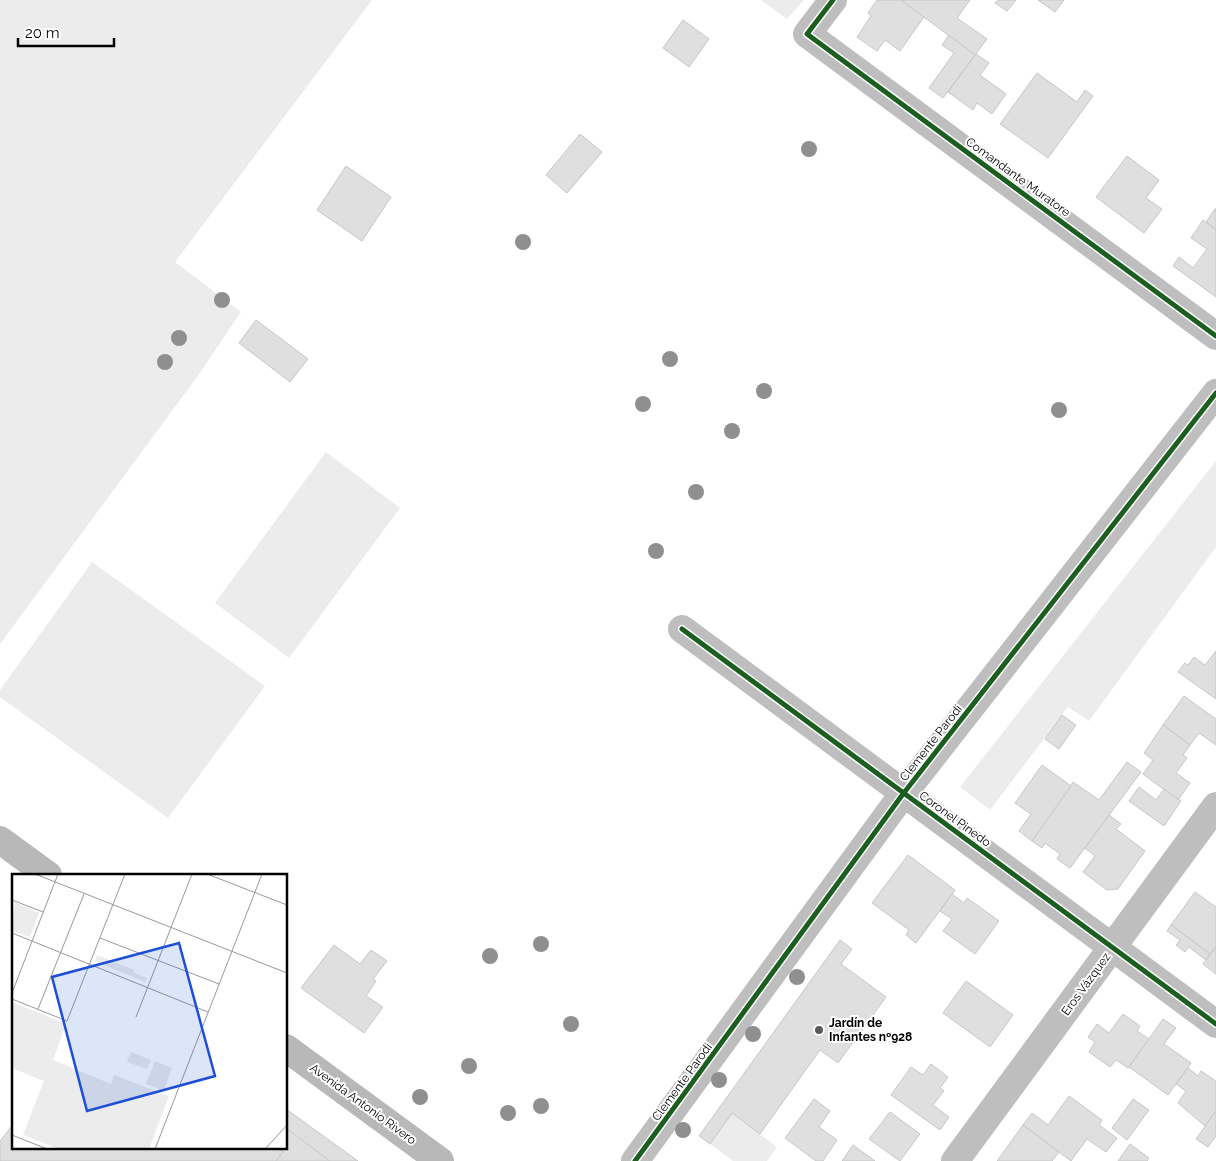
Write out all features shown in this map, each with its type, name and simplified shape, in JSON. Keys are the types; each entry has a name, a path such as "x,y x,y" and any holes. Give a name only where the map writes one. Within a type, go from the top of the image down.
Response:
{"main road":[{"path":"0,840 47,874"},
{"name":"Avenida Antonio Rivero","path":"288,1049 440,1161"}],"street":[{"name":"Comandante Muratore","path":"833,0 807,34 1216,336"},
{"name":"Clemente Parodi","path":"636,1161 904,794 1216,393"},
{"name":"Coronel Pinedo","path":"682,629 1216,1024"},
{"name":"Eros Vázquez","path":"956,1161 1216,806"}],"shaded area":[{"path":"0,0 372,0 175,262 241,312 197,377 0,644"},
{"path":"761,0 804,0 787,19"},
{"path":"326,452 400,508 289,658 215,603"},
{"path":"1216,461 1216,547 1089,721 1068,707 990,810 960,787"},
{"path":"92,562 265,686 168,818 0,697 0,690"},
{"path":"732,1113 777,1147 767,1161 733,1161 710,1144"}],"building":[{"path":"877,0 901,0 924,17 900,51 885,40 877,51 857,37 871,16 868,13"},
{"path":"901,0 970,0 957,18 987,39 975,55"},
{"path":"998,0 1016,0 1007,11 995,3"},
{"path":"1038,0 1064,0 1055,12"},
{"path":"683,20 709,39 689,67 663,48"},
{"path":"949,35 975,55 943,98 929,88 954,53 942,45"},
{"path":"976,54 989,63 980,75 1006,94 992,114 977,103 973,110 948,92"},
{"path":"1037,73 1077,102 1085,90 1093,96 1048,158 1000,124"},
{"path":"580,134 602,152 567,193 546,175"},
{"path":"1127,156 1159,180 1146,198 1162,209 1144,233 1096,197"},
{"path":"346,166 391,197 362,241 317,210"},
{"path":"1216,209 1216,229 1206,222"},
{"path":"1203,220 1216,230 1216,297 1173,266 1179,257 1193,268 1207,249 1191,238"},
{"path":"256,320 308,359 290,382 239,343"},
{"path":"1216,651 1216,699 1178,672 1185,663 1188,665 1194,657 1205,665"},
{"path":"1184,696 1216,719 1216,745 1199,733 1190,745 1163,725"},
{"path":"1062,715 1076,725 1059,749 1045,739"},
{"path":"1163,725 1190,745 1183,755 1187,758 1176,773 1190,783 1178,800 1143,774 1153,760 1144,753"},
{"path":"1127,762 1141,772 1070,868 1057,859 1060,854 1045,843 1042,848 1032,841 1073,782 1099,800"},
{"path":"1042,765 1071,786 1032,841 1019,831 1031,814 1015,803"},
{"path":"1139,787 1156,800 1164,789 1181,801 1164,826 1129,801"},
{"path":"1109,815 1121,824 1116,829 1145,851 1118,889 1107,890 1083,872 1095,856 1085,848"},
{"path":"908,855 955,890 916,943 906,935 909,930 872,903"},
{"path":"1195,892 1216,907 1216,946 1210,954 1171,925"},
{"path":"952,894 964,903 967,898 999,921 975,954 943,931 952,919 940,911"},
{"path":"1171,925 1210,954 1206,960 1189,947 1185,952 1176,945 1180,940 1167,931"},
{"name":"Jardín de Infantes nº928","path":"840,940 852,949 841,964 886,997 838,1063 820,1050 760,1134 732,1113 710,1144 699,1136"},
{"path":"334,945 360,964 371,950 387,961 373,979 376,981 366,996 383,1007 364,1033 301,988"},
{"path":"1216,947 1216,974 1203,964"},
{"path":"966,981 1013,1015 990,1047 943,1013"},
{"path":"1123,1014 1140,1026 1137,1031 1149,1039 1128,1068 1116,1060 1110,1067 1089,1052 1095,1042 1088,1037 1097,1024 1109,1033"},
{"path":"1163,1019 1176,1028 1164,1044 1191,1063 1168,1095 1129,1067"},
{"path":"931,1064 948,1077 940,1088 944,1091 933,1105 949,1117 940,1130 891,1095 911,1067 923,1075"},
{"path":"1188,1068 1198,1076 1201,1071 1216,1081 1216,1111 1205,1126 1178,1103 1186,1091 1176,1084"},
{"path":"1069,1096 1102,1120 1099,1125 1117,1138 1106,1152 1087,1139 1071,1161 1023,1125 1032,1113 1048,1125"},
{"path":"814,1099 830,1111 819,1127 837,1140 823,1161 816,1161 785,1138"},
{"path":"1133,1099 1149,1110 1127,1140 1112,1128"},
{"path":"288,1110 358,1161 0,1161 0,1141 12,1126 12,1148 288,1148"},
{"path":"1216,1111 1216,1136 1208,1147 1196,1139"},
{"path":"890,1112 920,1134 900,1161 869,1139"},
{"path":"1023,1125 1059,1152 1052,1161 997,1161"},
{"path":"288,1130 330,1161 276,1161 283,1152 278,1148 288,1148"},
{"path":"1130,1144 1149,1158 1147,1161 1118,1161"},
{"path":"853,1145 875,1161 842,1161"}],"cycle path":[{"path":"833,0 807,34 1216,336"},
{"path":"635,1161 903,794 1216,393"},
{"path":"682,629 1216,1024"}],"place":[{"name":"Jardín de Infantes nº928","path":"819,1030"}]}
